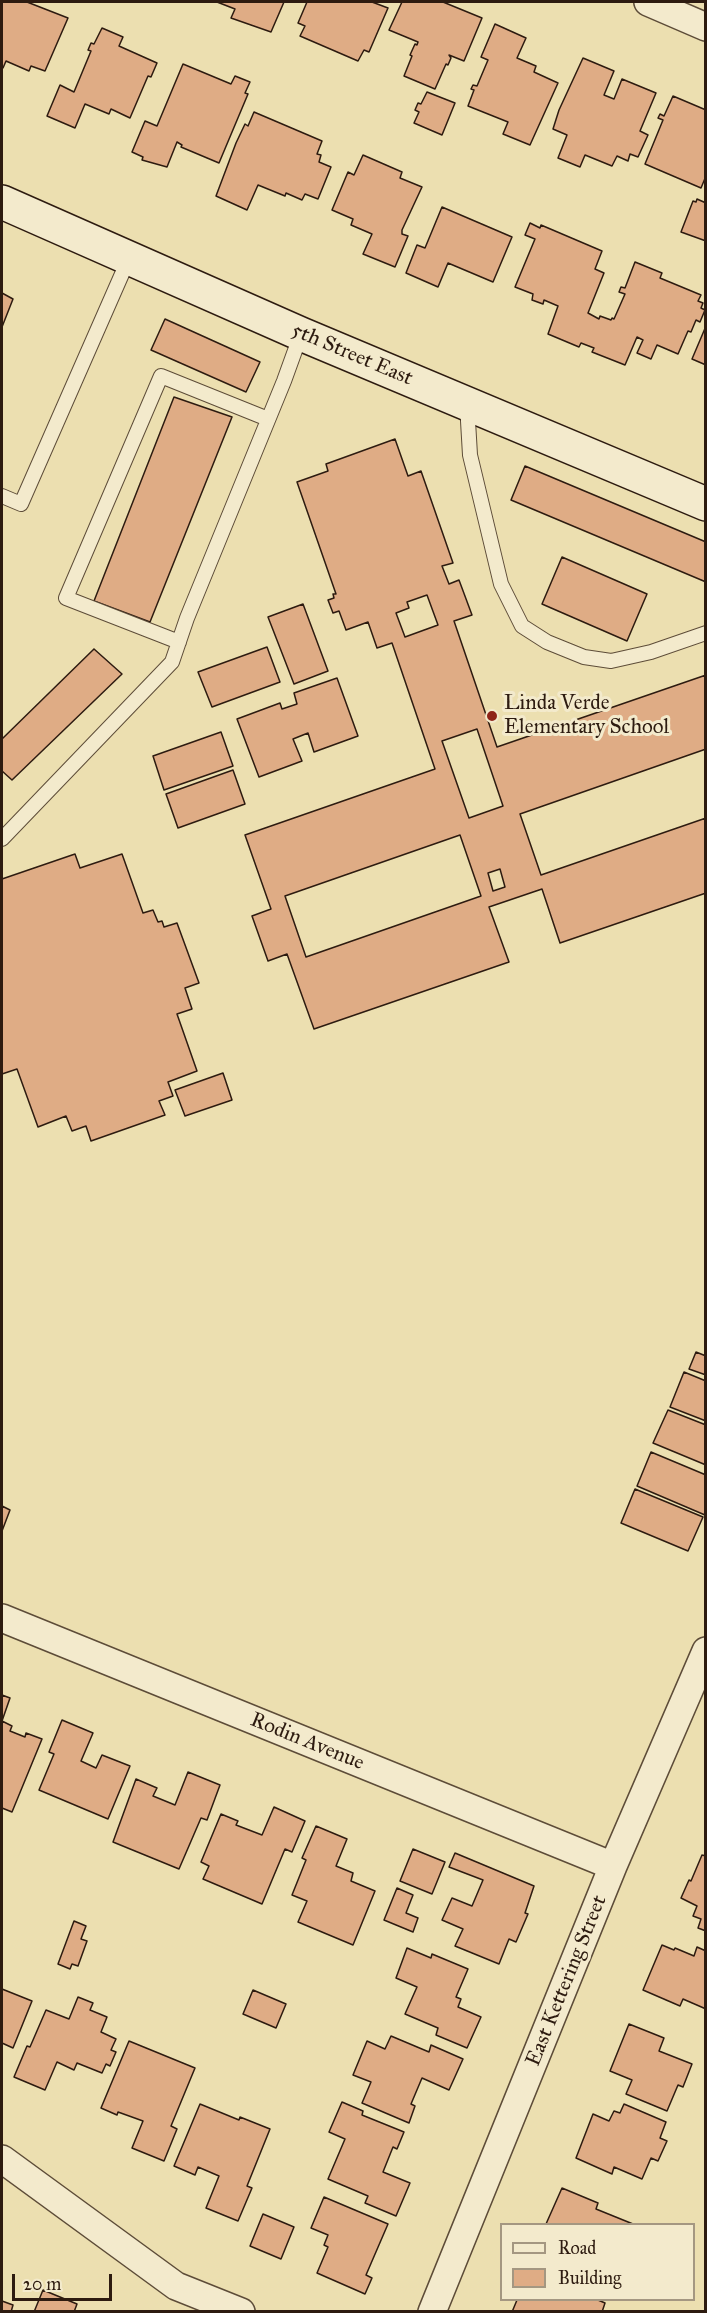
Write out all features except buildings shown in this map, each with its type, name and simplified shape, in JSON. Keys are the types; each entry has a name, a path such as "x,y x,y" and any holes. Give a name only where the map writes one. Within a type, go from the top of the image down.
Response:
{"street":[{"path":"648,2 705,27"},
{"name":"5th Street East","path":"2,202 301,334 705,504"},
{"name":"Rodin Avenue","path":"2,1618 613,1866"},
{"name":"East Kettering Street","path":"432,2312 613,1866 705,1651"},
{"path":"2,2159 176,2286 241,2312"}],"lane":[{"path":"2,496 21,504 129,258"},
{"path":"2,839 172,662 187,618 301,334"},
{"path":"179,642 66,598 161,376 268,419"},
{"path":"467,404 470,455 501,584 522,626 547,642 584,657 611,661 651,652 705,633"}],"place":[{"name":"Linda Verde Elementary School","path":"492,716"}]}
